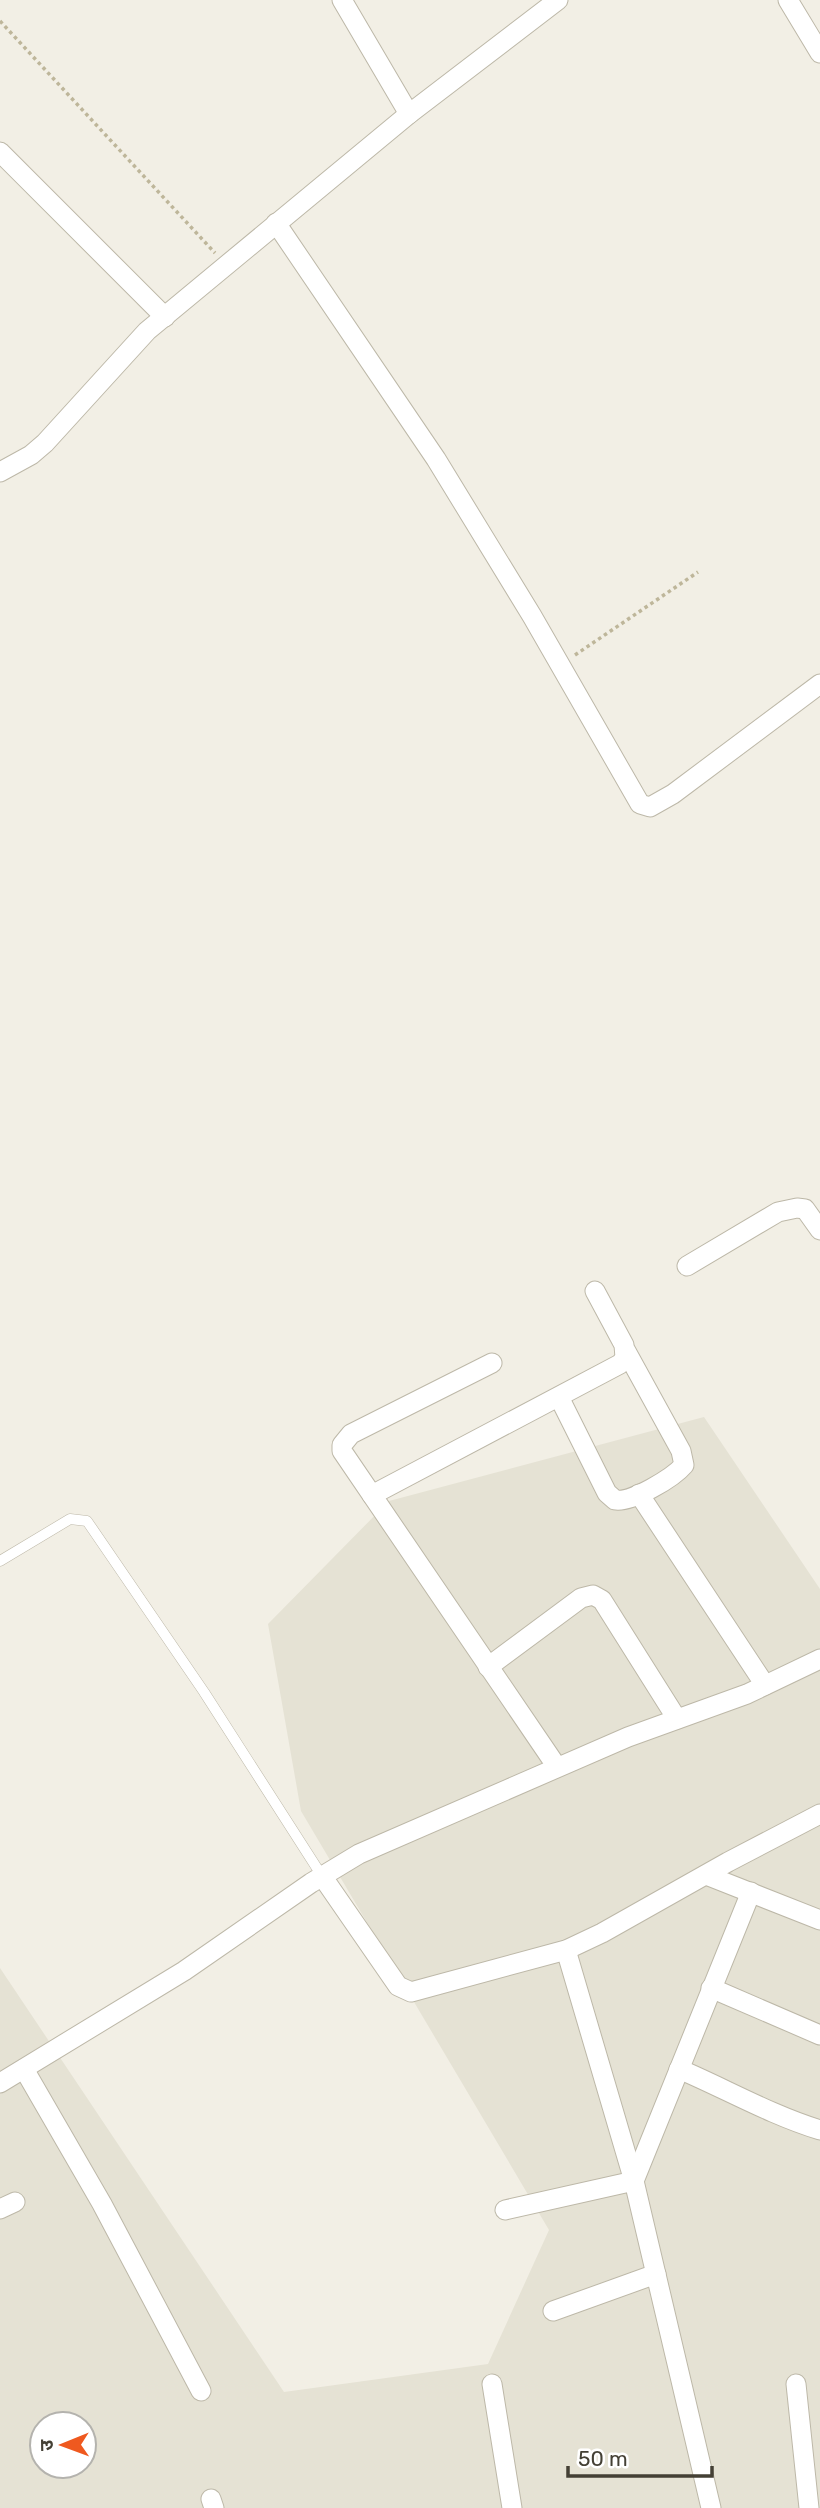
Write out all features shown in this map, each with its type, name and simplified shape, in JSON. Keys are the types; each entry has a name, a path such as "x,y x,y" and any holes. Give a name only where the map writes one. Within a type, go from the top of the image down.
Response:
{"street":[{"path":"342,0 409,114"},
{"path":"0,472 31,455 45,443 127,352 164,317 409,114 558,0"},
{"path":"788,0 820,53"},
{"path":"0,152 164,317"},
{"path":"276,223 436,458 640,804 650,807 673,794 820,684"},
{"path":"687,1266 778,1212 788,1209 805,1209 820,1230"},
{"path":"559,1396 610,1497 621,1502 679,1471 684,1465 683,1458 595,1291"},
{"path":"372,1495 620,1364 626,1352"},
{"path":"492,1363 351,1434 342,1451 557,1767"},
{"path":"639,1494 765,1685"},
{"path":"488,1667 581,1598 593,1595 602,1600 677,1719"},
{"path":"0,2083 184,1971 322,1876 359,1854 557,1767 765,1685 820,1659"},
{"path":"322,1876 398,1986 407,1992 565,1950 602,1933 820,1814"},
{"path":"706,1875 820,1920"},
{"path":"634,2181 751,1892"},
{"path":"565,1950 634,2181 711,2508"},
{"path":"711,1987 820,2035"},
{"path":"24,2068 102,2204 201,2391"},
{"path":"678,2069 733,2092 764,2109 820,2130"},
{"path":"505,2210 634,2181"},
{"path":"553,2311 656,2274"},
{"path":"492,2384 512,2508"},
{"path":"796,2384 809,2508"}],"lane":[{"path":"0,1561 69,1519 87,1521 204,1692 322,1876"}],"path":[{"path":"0,21 226,265"},
{"path":"560,665 698,572"}],"shaded area":[{"path":"704,1417 820,1589 820,2508 0,2508 0,1968 284,2392 488,2364 549,2230 301,1811 268,1624 389,1501"}]}
